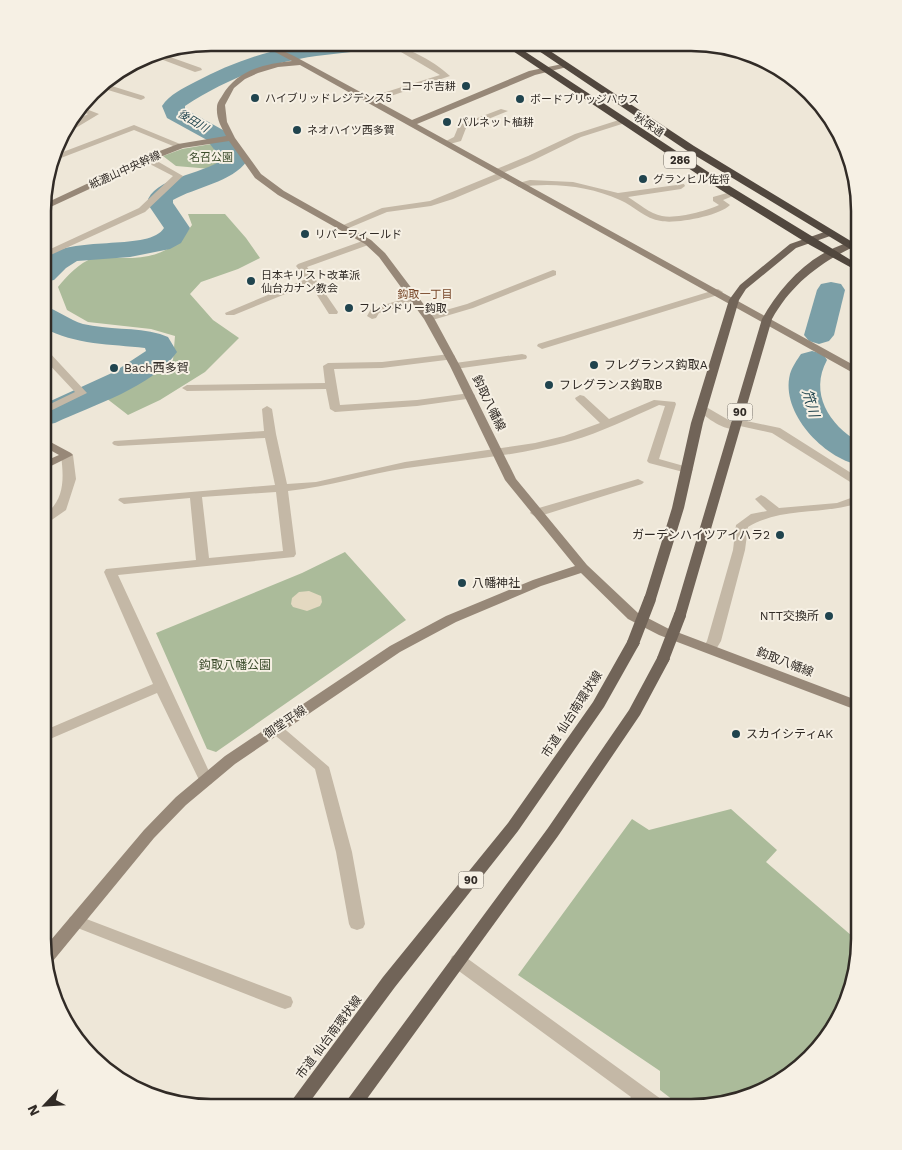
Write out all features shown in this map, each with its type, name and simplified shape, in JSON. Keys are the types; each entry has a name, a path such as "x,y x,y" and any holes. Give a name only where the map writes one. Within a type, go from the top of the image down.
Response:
{"highway":[{"name":"秋保通","path":"517,51 734,194 851,264"},
{"name":"秋保通","path":"541,51 690,148 851,245"}],"main road":[{"name":"市道 仙台南環状線","path":"303,1098 389,982 513,827 599,704 633,643 650,599 678,508 701,407 734,300 743,287 793,246 830,233"},
{"name":"90","path":"358,1098 559,824 635,712 663,659 680,615 766,319 790,284 807,268 831,253 851,248"}],"street":[{"path":"278,51 734,300 851,367"},
{"path":"370,100 446,76 406,51"},
{"path":"165,58 198,70"},
{"name":"鈎取八幡線","path":"295,60 255,71 242,77 231,87 221,105 223,122 228,138 258,176 281,193 344,226 368,242 382,255 416,298 429,318 511,480 536,513 583,568 633,616 664,632 850,703"},
{"path":"410,124 532,73 564,65"},
{"path":"109,88 142,98"},
{"path":"77,124 95,114 87,111"},
{"path":"446,144 458,139 462,127 504,111"},
{"path":"344,226 385,210 431,203 450,197 571,137 604,125 622,121"},
{"path":"61,156 134,126 181,146"},
{"name":"紙漉山中央幹線","path":"52,203 148,159 181,146 228,138"},
{"path":"51,252 142,210 179,176 148,159"},
{"path":"519,184 530,182 580,186 616,196 661,219 714,212 726,205 716,199 734,194"},
{"path":"616,196 681,186"},
{"path":"333,312 301,266 368,242"},
{"path":"429,318 470,306 553,273"},
{"path":"230,313 312,280"},
{"path":"542,346 718,292"},
{"path":"372,316 376,311 416,298"},
{"path":"470,396 417,403 335,409 328,366 452,362 522,356"},
{"path":"51,360 82,393 51,408"},
{"path":"187,388 331,386"},
{"path":"580,398 608,424"},
{"path":"124,500 282,490 316,486 405,465 498,453 568,438 608,424 658,402 671,404 653,461 687,470"},
{"path":"701,407 717,419 776,430 851,478"},
{"path":"206,780 110,572 290,554 282,490 270,434 267,409"},
{"path":"118,443 270,434"},
{"path":"51,445 67,455"},
{"path":"51,463 67,455"},
{"path":"51,516 60,510 70,479 67,455"},
{"path":"536,513 638,482"},
{"path":"196,495 203,563"},
{"path":"760,499 776,512"},
{"path":"710,648 714,641 739,550 742,525 755,517 776,512 839,506 851,502"},
{"name":"御堂平線","path":"52,950 149,834 182,801 230,760 395,649 451,619 537,582 583,568"},
{"path":"51,734 161,686"},
{"path":"275,728 322,767 344,852 358,924"},
{"path":"76,921 285,1002"},
{"path":"458,962 634,1098"}],"green space":[{"name":"名召公園","path":"217,143 229,159 226,167 211,169 176,166 163,156 182,149"},
{"path":"188,214 225,214 260,258 238,269 201,282 190,294 213,320 239,338 205,372 160,400 128,415 106,398 173,360 175,336 151,329 88,322 67,310 58,287 78,266 93,258 150,256 169,248 185,235 192,225"},
{"name":"鈎取八幡公園","path":"345,552 406,620 216,752 207,749 156,633 302,573"},
{"path":"731,809 777,850 766,862 850,934 848,970 839,1000 829,1019 804,1052 788,1066 752,1087 722,1096 670,1098 660,1090 660,1071 518,975 632,819 649,830"}],"shaded area":[{"path":"309,591 321,596 322,602 320,606 307,611 293,607 291,604 292,598 299,592"}],"waterway":[{"name":"後田川","path":"51,267 64,257 72,254 147,247 161,243 171,237 177,228 160,203 161,197 182,186 224,170 235,161 215,135 175,113 173,106 177,101 236,71 282,55 308,51"},
{"name":"笊川","path":"819,335 831,290"},
{"name":"後田川","path":"51,320 67,328 94,335 150,340 158,343 162,352 153,361 125,379 51,413"},
{"name":"笊川","path":"812,360 806,372 804,382 810,408 829,437 851,450"}],"place":[{"name":"コーポ吉耕","path":"466,86"},
{"name":"ハイブリッドレジデンス5","path":"255,98"},
{"name":"ボードブリッジハウス","path":"520,99"},
{"name":"パルネット植耕","path":"447,122"},
{"name":"ネオハイツ西多賀","path":"297,130"},
{"name":"グランヒル佐将","path":"643,179"},
{"name":"リバーフィールド","path":"305,234"},
{"name":"日本キリスト改革派 仙台カナン教会","path":"251,281"},
{"name":"フレンドリー鈎取","path":"349,308"},
{"name":"フレグランス鈎取A","path":"594,365"},
{"name":"Bach西多賀","path":"114,368"},
{"name":"フレグランス鈎取B","path":"549,385"},
{"name":"ガーデンハイツアイハラ2","path":"780,535"},
{"name":"八幡神社","path":"462,583"},
{"name":"NTT交換所","path":"829,616"},
{"name":"スカイシティAK","path":"736,734"}],"district":[{"name":"鈎取一丁目","path":"425,294"}]}
